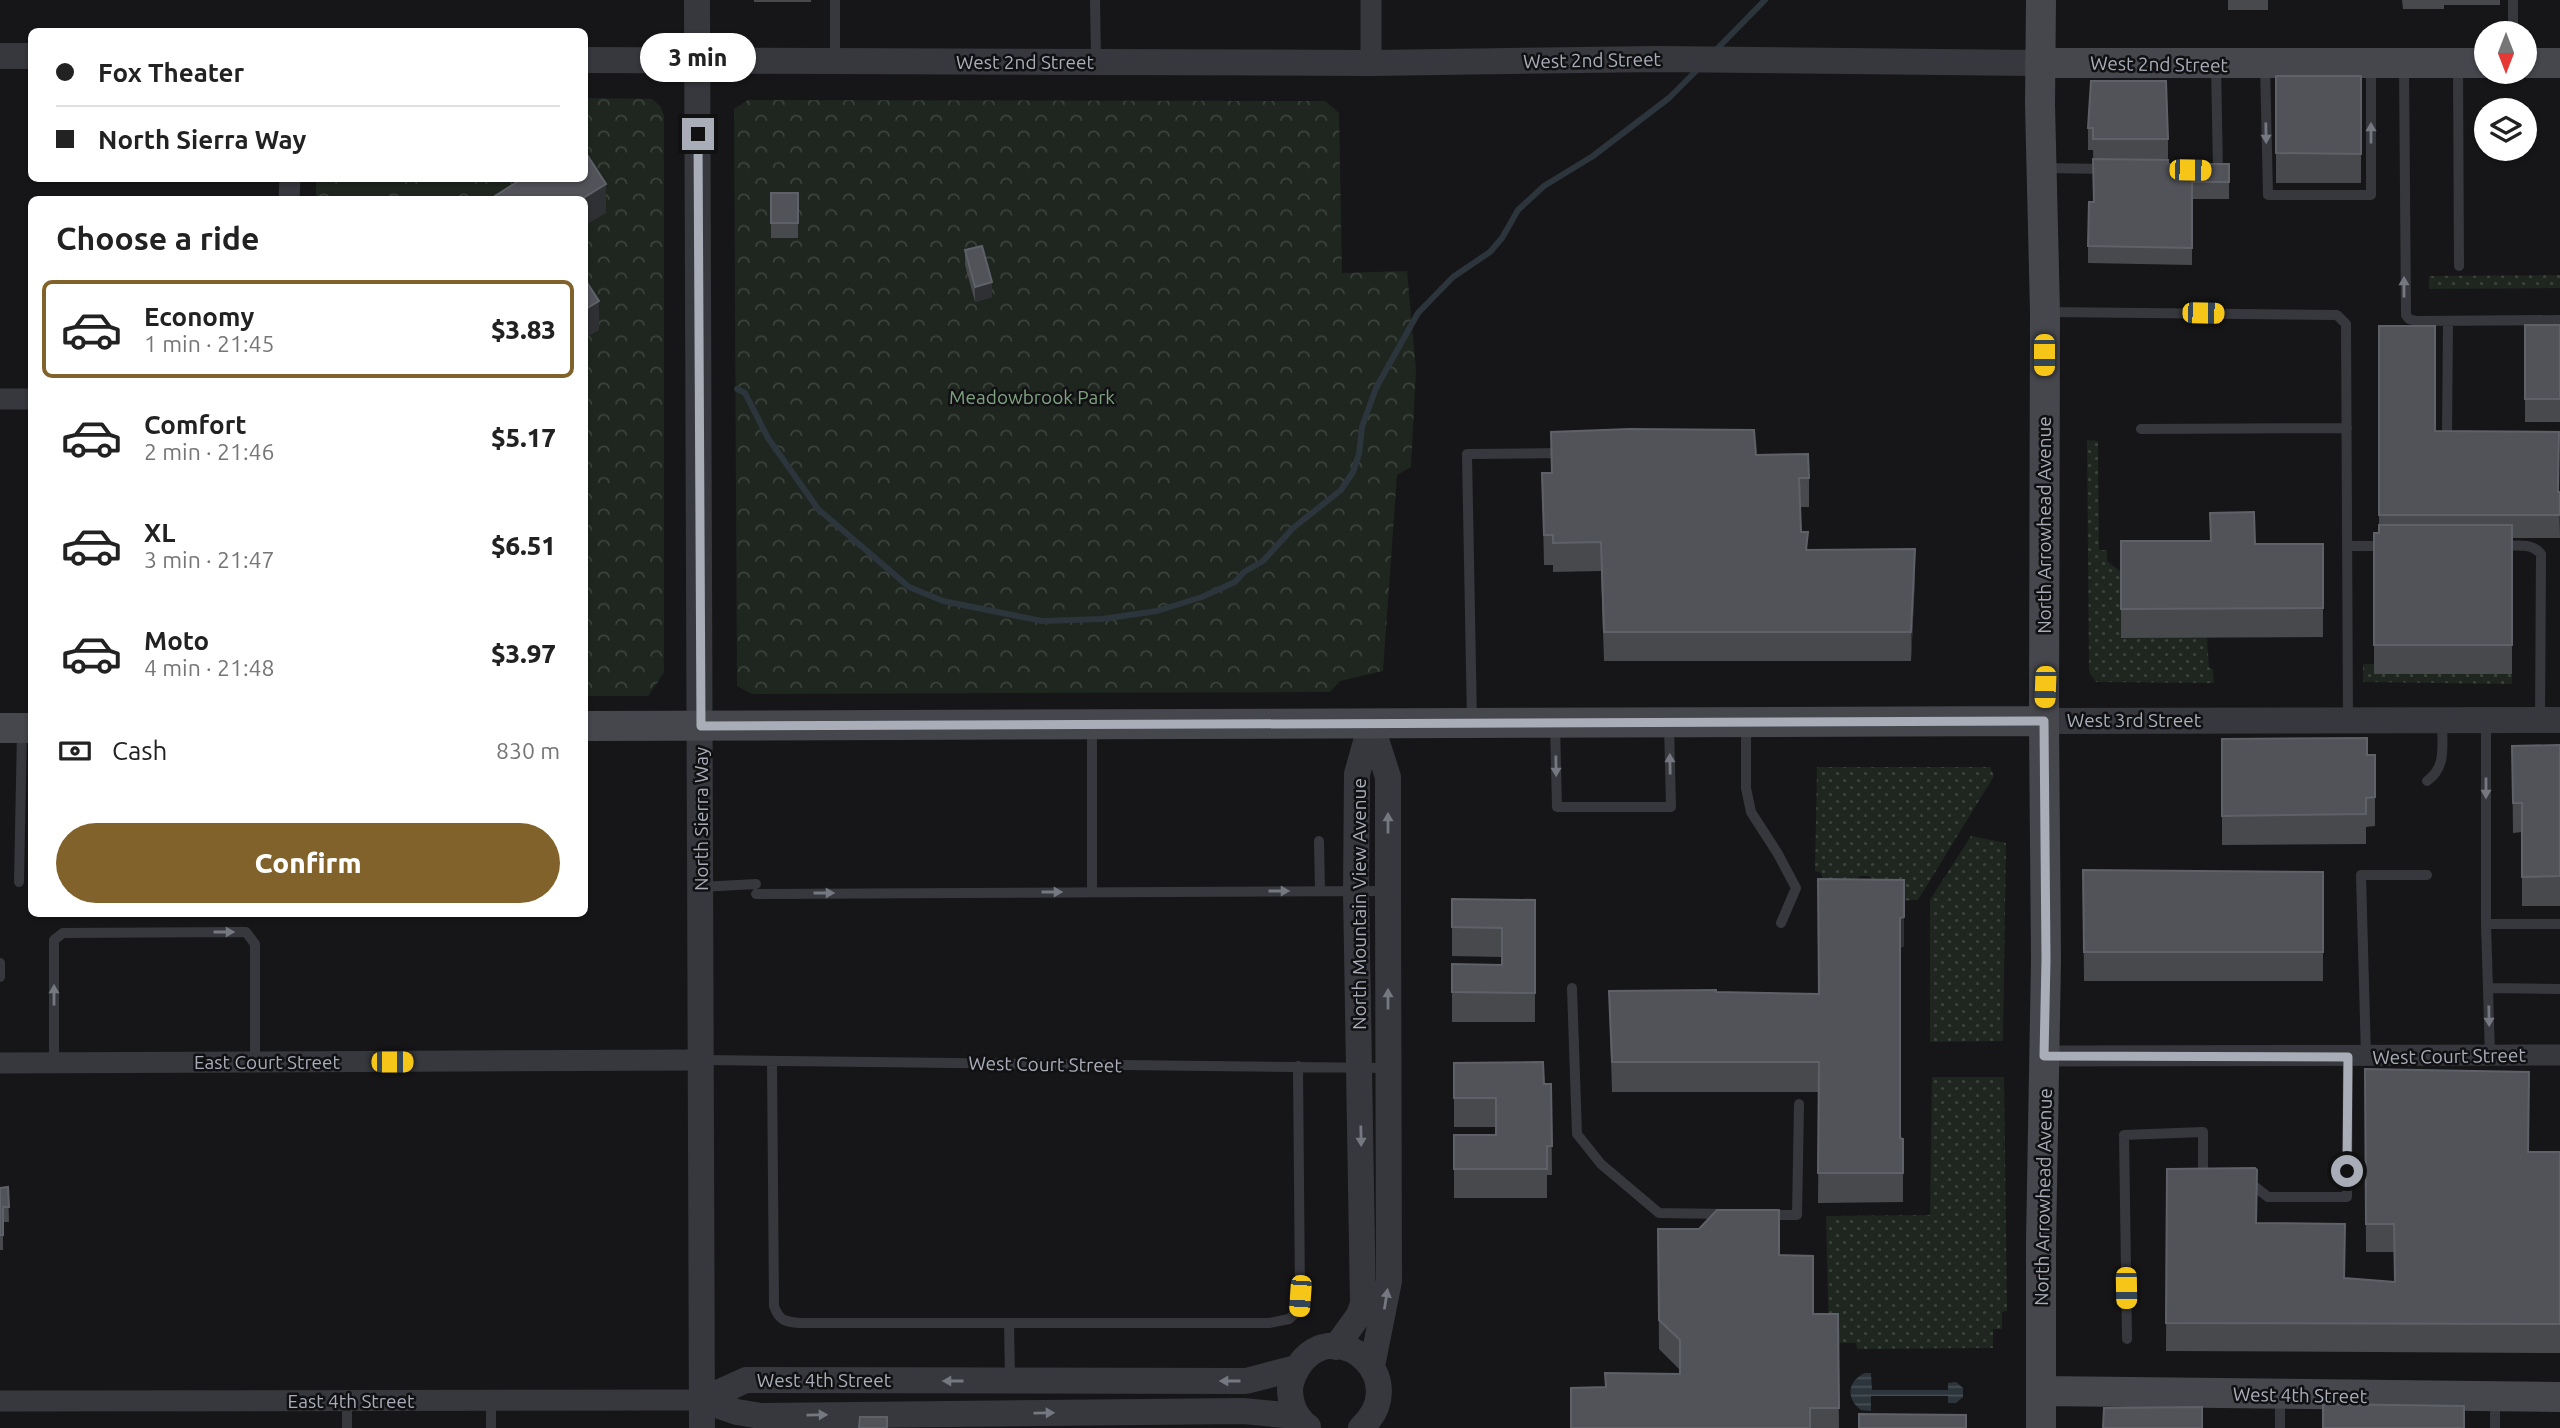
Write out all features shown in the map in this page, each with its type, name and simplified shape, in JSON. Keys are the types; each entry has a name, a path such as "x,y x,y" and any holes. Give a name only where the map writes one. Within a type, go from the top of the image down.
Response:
{"main road":[{"name":"North Arrowhead Avenue","path":"2041,0 2045,312 2046,960 2041,1428"},
{"name":"West 2nd Street","path":"2040,63 2472,63"},
{"path":"2538,63 2560,63"},
{"name":"West 3rd Street","path":"588,726 2044,721"},
{"name":"West 4th Street","path":"2041,1391 2560,1397"}],"street":[{"name":"North Sierra Way","path":"697,0 702,1428"},
{"path":"1371,0 1371,63"},
{"path":"0,56 28,56"},
{"name":"West 2nd Street","path":"588,60 1371,63 1658,59 2040,63"},
{"path":"0,399 28,399"},
{"name":"West 3rd Street","path":"2044,721 2550,720"},
{"name":"North Mountain View Avenue","path":"1371,724 1388,777 1389,1068 1389,1281 1372,1366"},
{"name":"North Mountain View Avenue","path":"1336,1347 1359,1315 1363,1304 1356,891 1357,774 1371,724"},
{"name":"West Court Street","path":"2044,1056 2560,1055"},
{"name":"East Court Street","path":"0,1063 701,1060"},
{"path":"1305,1423 1290,1398 1291,1382 1296,1368 1307,1356 1321,1349 1336,1347 1350,1349 1363,1356 1378,1379 1380,1393 1377,1407 1368,1425"},
{"name":"West 4th Street","path":"702,1400 746,1380 1246,1381 1296,1368"},
{"name":"West 4th Street","path":"702,1400 737,1412 761,1416 1009,1421 1243,1411 1285,1415 1305,1423"},
{"name":"East 4th Street","path":"0,1401 702,1400"}],"lane":[{"path":"835,0 836,62"},
{"path":"1095,0 1096,63"},
{"path":"2513,0 2513,21"},
{"path":"2459,266 2472,63"},
{"path":"2265,64 2268,195 2371,195 2371,64"},
{"path":"2404,64 2404,308 2409,319 2560,320"},
{"path":"2204,170 2218,170 2216,65"},
{"path":"2042,168 2122,169"},
{"path":"2045,312 2337,315 2346,324 2348,720"},
{"path":"2446,321 2447,435 2449,439 2470,441"},
{"path":"2141,429 2347,428"},
{"path":"1472,724 1468,648 1467,454 1572,453"},
{"path":"2347,546 2406,546"},
{"path":"2489,546 2531,546 2537,548 2541,554 2550,720"},
{"path":"2427,781 2436,775 2441,766 2442,719"},
{"path":"2486,720 2486,924 2490,1055"},
{"path":"1555,724 1557,807 1671,807 1669,721"},
{"path":"1746,721 1746,788 1751,812 1796,888 1781,923"},
{"path":"1092,724 1092,891"},
{"path":"18,728 19,882"},
{"path":"1319,841 1320,891"},
{"path":"2228,1186 2254,1186 2268,1197 2347,1197 2357,1057 2361,875 2427,875"},
{"path":"701,887 1388,891"},
{"path":"2486,924 2560,924"},
{"path":"54,1063 54,940 63,933 246,932 255,944 255,1062"},
{"path":"0,963 0,977"},
{"path":"1572,988 1577,1134 1601,1164 1659,1213 1742,1214"},
{"path":"2489,988 2560,989"},
{"name":"West Court Street","path":"701,1060 1389,1068"},
{"path":"772,1061 774,1306 777,1316 785,1322 800,1323 1269,1323 1289,1319 1299,1310 1300,1296 1298,1066"},
{"path":"1755,1215 1797,1215 1799,1104"},
{"path":"2127,1339 2123,1135 2203,1132 2203,1186 2215,1186"},
{"path":"1009,1323 1010,1381"},
{"path":"2280,1394 2280,1428"},
{"path":"2494,1398 2494,1428"},
{"path":"347,1401 347,1428"},
{"path":"491,1401 491,1428"}],"green space":[{"path":"588,98 652,99 660,106 664,115 664,673 648,696 588,696 588,196 316,196 316,182 588,182"},
{"name":"Meadowbrook Park","path":"748,100 1325,101 1339,113 1342,273 1407,271 1416,370 1411,467 1397,475 1383,671 1340,681 1330,692 752,694 737,686 734,109"},
{"path":"344,182 386,182 386,196 344,196"},
{"path":"422,182 458,182 458,196 422,196"},
{"path":"2560,275 2560,288 2429,289 2429,276"},
{"path":"2087,440 2098,441 2099,550 2107,550 2107,561 2207,638 2209,668 2213,669 2214,683 2096,682 2089,672"},
{"path":"2363,664 2374,664 2374,674 2512,674 2512,684 2363,682"},
{"path":"1817,767 1990,767 1994,776 1918,900 1891,901 1879,882 1868,876 1848,882 1824,883 1821,873 1815,871"},
{"path":"1971,836 2006,843 2003,1041 1930,1042 1930,900"},
{"path":"1932,1077 2004,1077 2007,1311 2002,1312 2002,1329 1993,1329 1993,1348 1857,1349 1856,1343 1829,1343 1826,1216 1930,1215"}],"shaded area":[{"path":"1871,1373 1872,1390 1948,1390 1948,1383 1956,1382 1963,1388 1963,1397 1956,1403 1948,1403 1948,1396 1871,1396 1871,1411 1861,1410 1853,1401 1851,1390 1859,1376"}],"building":[{"path":"2276,76 2361,76 2361,154 2276,153"},
{"path":"2091,81 2166,81 2168,139 2093,139 2093,128 2088,128"},
{"path":"588,156 606,184 586,196 495,196 517,182 588,182"},
{"path":"2093,159 2168,160 2168,164 2229,164 2229,182 2192,182 2192,248 2088,246 2089,202 2094,202"},
{"path":"771,193 798,193 798,223 771,223"},
{"path":"982,246 992,282 975,287 965,250"},
{"path":"588,284 599,301 588,308"},
{"path":"2525,325 2560,325 2560,399 2525,399"},
{"path":"2379,326 2435,326 2435,431 2559,432 2560,515 2379,515"},
{"path":"1630,429 1754,430 1756,455 1808,454 1809,478 1799,478 1801,532 1808,532 1806,550 1915,549 1911,632 1604,632 1601,542 1553,543 1553,535 1544,535 1542,473 1552,473 1551,432"},
{"path":"2254,512 2255,544 2323,544 2323,608 2121,609 2121,541 2211,541 2210,513"},
{"path":"2379,525 2512,525 2512,645 2374,645 2374,533 2379,533"},
{"path":"2367,738 2367,755 2375,755 2375,797 2366,798 2366,814 2222,816 2222,739"},
{"path":"2560,745 2560,876 2522,877 2522,803 2513,803 2512,746"},
{"path":"2083,870 2323,872 2323,952 2084,952"},
{"path":"1818,879 1904,880 1904,917 1900,918 1900,1138 1903,1139 1903,1173 1818,1173 1819,1062 1612,1062 1609,991 1716,990 1819,994"},
{"path":"1452,899 1535,900 1535,993 1452,992 1452,964 1502,965 1502,928 1452,927"},
{"path":"1543,1062 1544,1084 1551,1084 1552,1146 1547,1146 1547,1169 1454,1169 1454,1135 1496,1135 1496,1098 1454,1098 1454,1063"},
{"path":"2365,1069 2529,1072 2528,1152 2560,1152 2560,1324 2166,1323 2167,1169 2255,1168 2256,1223 2345,1224 2344,1278 2395,1282 2394,1224 2366,1224"},
{"path":"8,1187 9,1207 3,1207 3,1235 0,1235 0,1188"},
{"path":"1717,1210 1779,1210 1779,1255 1813,1256 1813,1314 1838,1314 1839,1408 1810,1408 1810,1428 1571,1428 1571,1388 1606,1387 1605,1373 1680,1374 1680,1340 1659,1320 1658,1229 1699,1229"},
{"path":"2323,1404 2464,1406 2464,1428 2323,1428"},
{"path":"2202,1407 2202,1428 2103,1428 2104,1408"},
{"path":"1859,1414 1966,1415 1966,1428 1859,1428"},
{"path":"860,1417 887,1417 887,1428 859,1428"}],"waterway":[{"path":"1715,51 1765,0"},
{"path":"737,389 745,393 768,438 818,509 909,587 943,601 1042,621 1102,619 1157,611 1202,597 1235,582 1244,572 1263,561 1293,528 1341,490 1353,472 1359,454 1362,427 1376,388 1418,313 1453,277 1490,252 1502,238 1518,210 1544,186 1593,156 1669,98 1700,67"}],"route":[{"path":"698,134 701,726 2044,721 2044,1056 2348,1057 2347,1171"}]}
